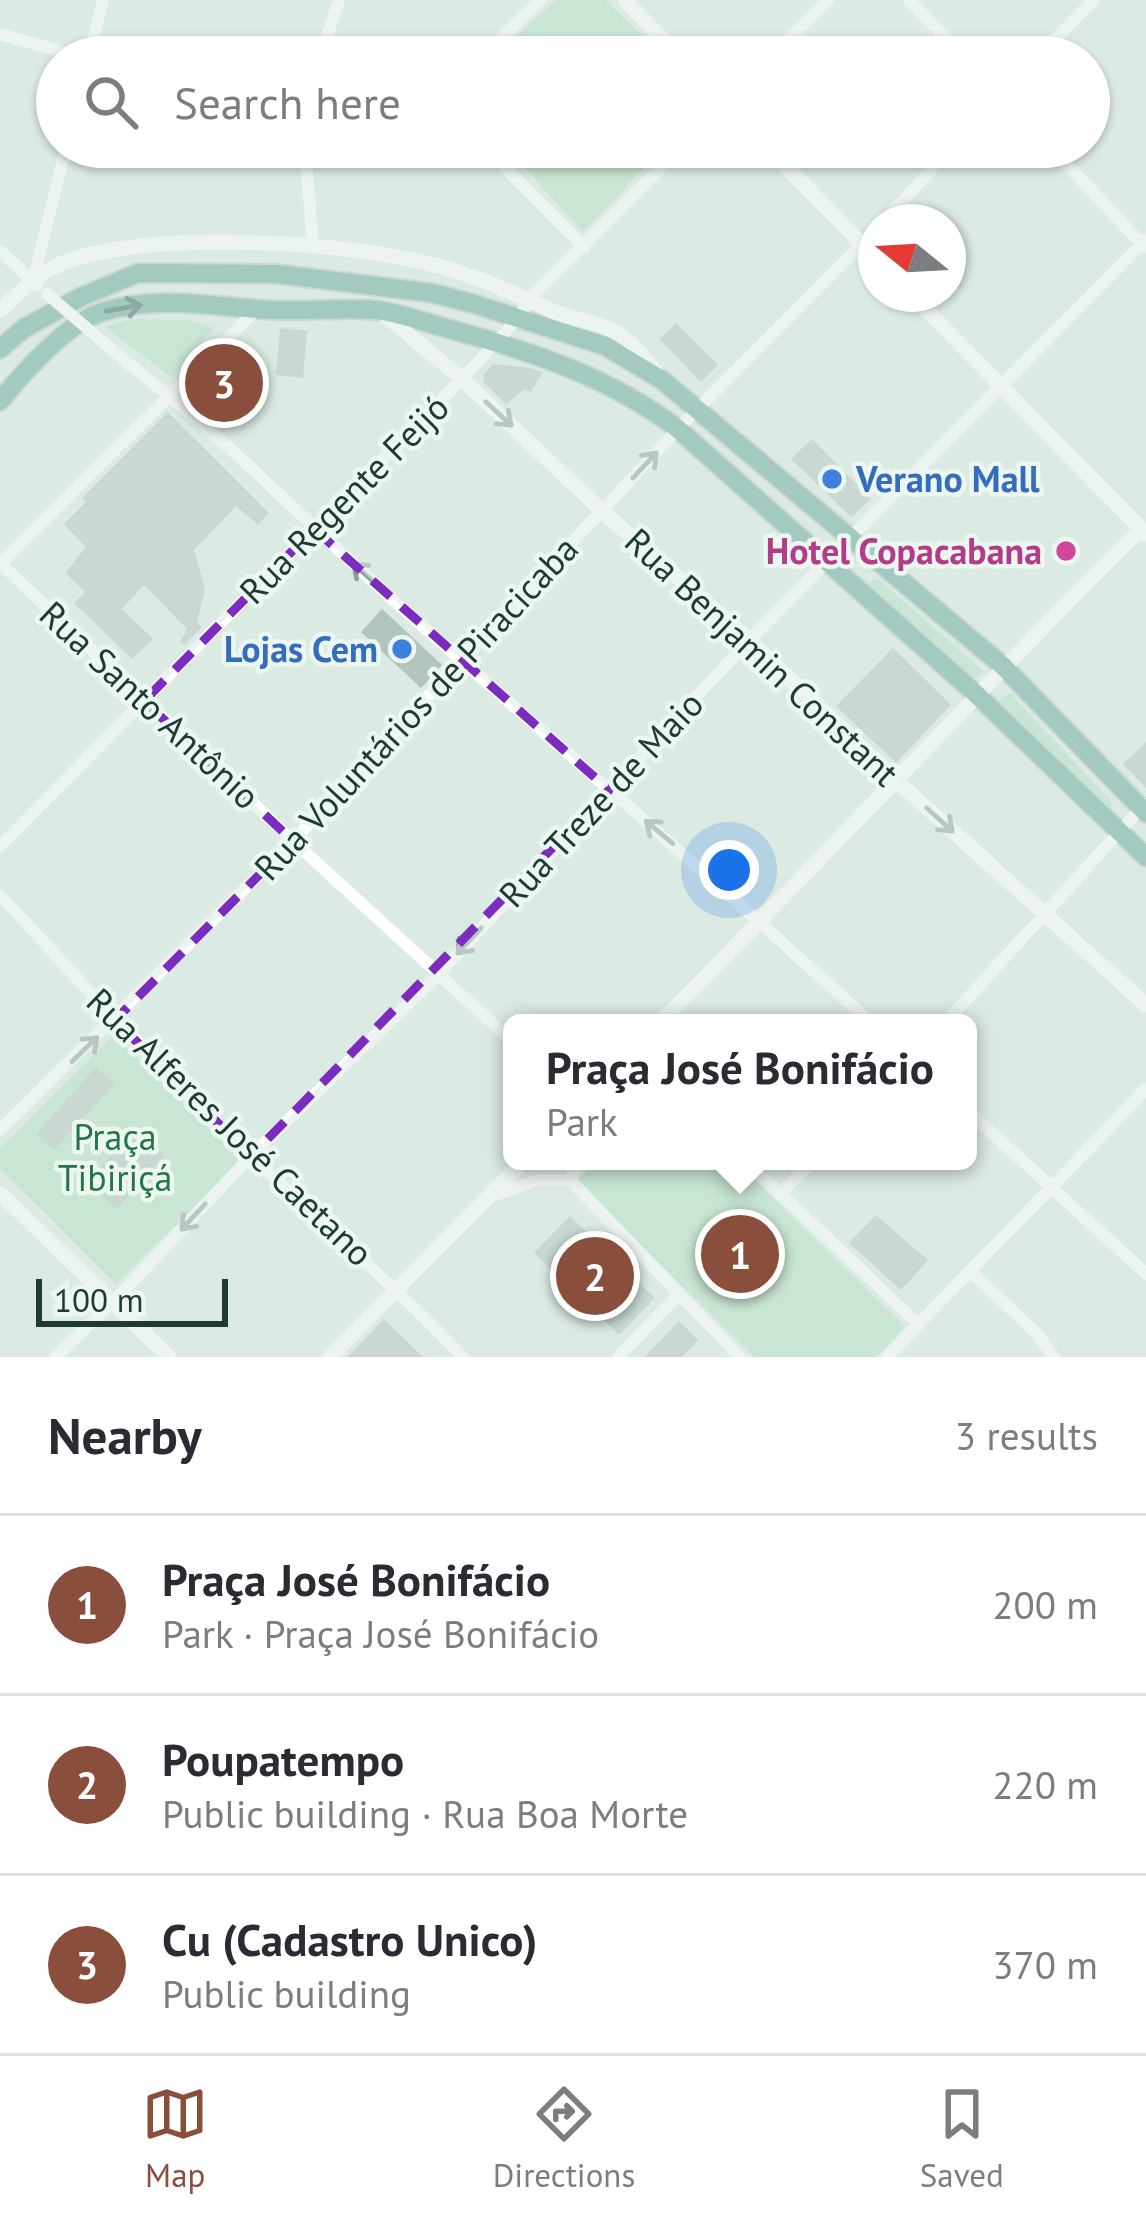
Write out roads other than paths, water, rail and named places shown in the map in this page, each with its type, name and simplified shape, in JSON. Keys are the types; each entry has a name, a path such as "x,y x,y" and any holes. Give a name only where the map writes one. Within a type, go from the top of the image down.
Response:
{"main road":[{"path":"0,349 23,329 97,288 138,273 198,271 334,280 524,308 662,380 1003,666 1144,808"},
{"path":"0,401 25,371 97,313 175,302 257,309 379,310 596,376 679,429 976,694 1146,857"}],"street":[{"path":"92,36 104,0"},
{"path":"326,36 339,0"},
{"path":"503,36 540,0"},
{"path":"625,0 660,36"},
{"path":"792,36 828,0"},
{"path":"909,0 944,36"},
{"path":"1058,36 1093,0"},
{"path":"0,34 36,44"},
{"path":"33,281 61,168"},
{"path":"307,168 313,247"},
{"path":"506,168 584,247"},
{"name":"Rua Regente Feijó","path":"0,846 462,379 524,308 661,168"},
{"path":"787,168 858,241"},
{"path":"900,204 933,168"},
{"path":"1071,168 1145,244"},
{"path":"0,311 33,281 70,260 175,244 313,247 435,265 524,308"},
{"name":"Rua Treze de Maio","path":"56,1357 250,1156 439,974 847,539 1145,244"},
{"name":"Rua Voluntários de Piracicaba","path":"0,1130 293,841 679,429 858,249"},
{"path":"0,251 168,394 861,1014"},
{"path":"0,564 257,309"},
{"name":"Rua Benjamin Constant","path":"379,310 462,379 1146,1005"},
{"path":"667,1014 761,922 1003,666 1144,529 929,312"},
{"name":"Rua Santo Antônio","path":"0,564 503,1033"},
{"path":"953,1014 1144,808"},
{"name":"Rua Alferes José Caetano","path":"0,895 250,1156 399,1289 463,1357"},
{"path":"887,1357 1146,1089"},
{"path":"977,1119 1146,1274"},
{"path":"331,1357 515,1170"},
{"path":"571,1181 577,1170"},
{"path":"755,1170 917,1323"},
{"path":"780,1194 803,1170"},
{"path":"485,1198 538,1180 571,1181 740,1357"},
{"path":"0,1193 169,1357"},
{"path":"970,1270 1037,1334 1054,1357"},
{"path":"618,1357 678,1295"}],"place":[{"name":"Cu (Cadastro Unico)","path":"224,383"},
{"name":"Verano Mall","path":"832,479"},
{"name":"Hotel Copacabana","path":"1066,551"},
{"name":"Lojas Cem","path":"402,649"},
{"name":"Praça José Bonifácio","path":"740,1254"},
{"name":"Poupatempo","path":"595,1276"}],"park label":[{"name":"Praça Tibiriçá","path":"115,1158"}]}
